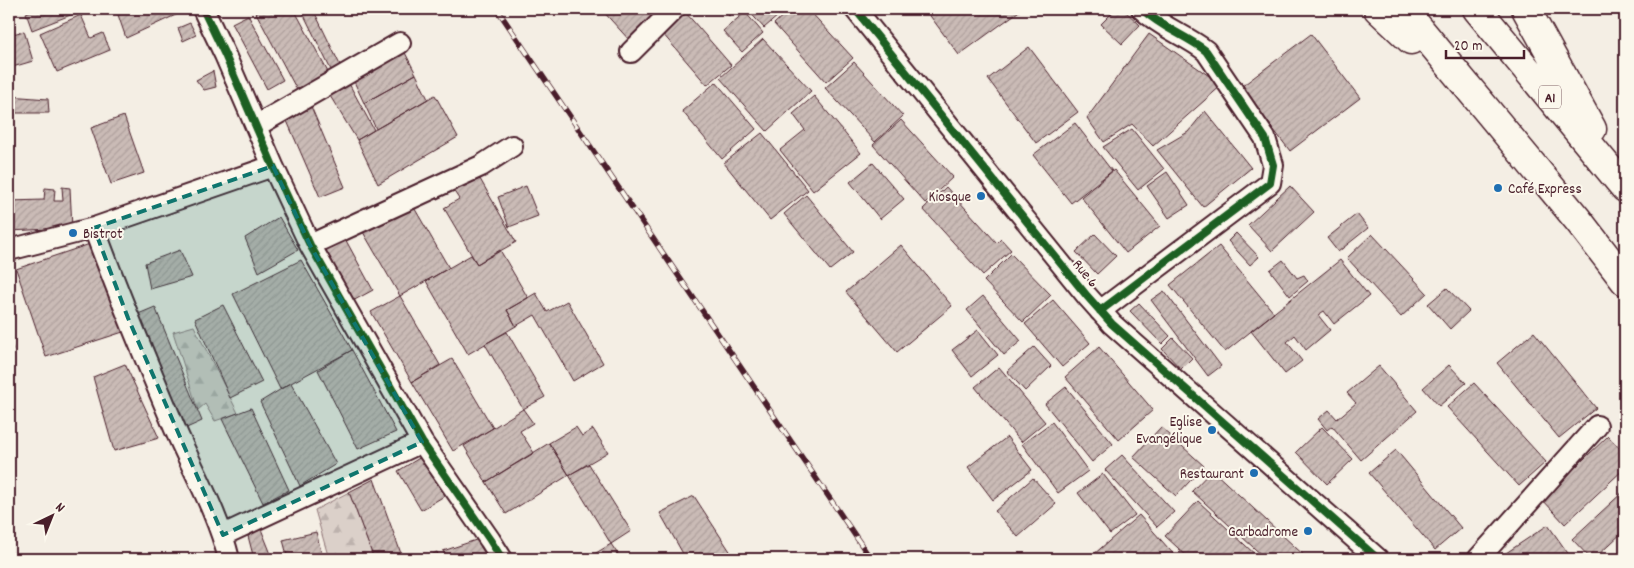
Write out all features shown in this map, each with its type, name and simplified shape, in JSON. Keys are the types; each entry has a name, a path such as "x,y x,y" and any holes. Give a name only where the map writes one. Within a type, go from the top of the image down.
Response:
{"main road":[{"path":"1378,9 1481,104"},
{"path":"1403,9 1578,220 1625,281"},
{"name":"A1","path":"1477,9 1624,186"},
{"path":"1526,9 1624,186"}],"street":[{"path":"203,9 310,245 422,442 502,559"},
{"path":"631,52 674,9"},
{"name":"Rue 6","path":"855,9 1112,324 1378,559"},
{"path":"1100,311 1270,182 1273,165 1265,138 1206,50 1164,26 1142,9"},
{"path":"256,126 400,43"},
{"path":"310,245 481,166 512,146"},
{"path":"9,250 94,228 273,166"},
{"path":"94,228 128,318 176,432 223,535 229,559"},
{"path":"1478,559 1598,426"},
{"path":"223,535 422,442"}],"highlighted area":[{"path":"273,166 310,245 422,442 223,535 128,318 94,228"}],"green space":[{"path":"194,326 238,413 215,421 205,404 198,410 173,332"},
{"path":"349,492 374,559 329,559 315,510"}],"building":[{"path":"37,9 86,9 32,30 26,13"},
{"path":"116,9 179,9 180,13 126,38"},
{"path":"254,9 294,9 329,74 297,90"},
{"path":"301,9 313,9 341,67 332,72"},
{"path":"601,9 666,9 631,42"},
{"path":"722,9 736,9 729,16"},
{"path":"747,9 786,9 764,28"},
{"path":"790,9 808,9 853,58 826,82 774,24"},
{"path":"925,9 1022,9 959,55"},
{"path":"1116,9 1123,9 1140,25 1122,44 1101,24"},
{"path":"745,12 763,33 742,52 723,31"},
{"path":"686,13 731,65 707,85 662,33"},
{"path":"81,15 91,38 103,33 110,50 57,72 40,33"},
{"path":"248,15 283,80 267,89 232,23"},
{"path":"190,23 196,35 183,41 178,28"},
{"path":"24,31 33,61 9,68 9,35"},
{"path":"1149,34 1222,85 1153,146 1132,124 1104,142 1087,118"},
{"path":"1311,34 1360,98 1290,151 1241,87"},
{"path":"763,39 811,91 767,131 720,78"},
{"path":"400,43 416,74 364,103 350,73"},
{"path":"1029,47 1078,112 1036,143 988,79"},
{"path":"854,62 903,116 875,142 825,88"},
{"path":"213,71 216,87 204,90 196,80"},
{"path":"416,74 428,99 376,129 364,103"},
{"path":"346,78 374,130 357,140 327,91"},
{"path":"716,82 756,129 722,159 682,111"},
{"path":"435,95 458,137 378,184 357,140"},
{"path":"9,96 48,99 49,113 9,113"},
{"path":"814,96 861,153 813,191 780,150 805,130 793,114"},
{"path":"310,104 345,187 320,197 284,114"},
{"path":"1205,111 1251,168 1203,207 1157,150 1188,132"},
{"path":"124,116 144,173 111,184 91,128"},
{"path":"901,120 953,177 925,203 873,145"},
{"path":"1075,123 1112,171 1071,203 1033,155"},
{"path":"1132,129 1164,169 1138,190 1103,147"},
{"path":"762,133 808,190 770,220 724,163"},
{"path":"873,163 904,199 880,219 850,182"},
{"path":"1114,170 1160,226 1126,253 1081,197"},
{"path":"476,172 516,242 477,264 444,208 459,199 451,187"},
{"path":"1167,172 1189,205 1169,218 1147,186"},
{"path":"526,186 538,216 509,227 498,197"},
{"path":"1290,186 1314,212 1272,251 1248,225"},
{"path":"62,187 70,188 72,228 9,231 9,201 44,200 45,188 55,189 54,201 63,201"},
{"path":"946,187 997,243 1001,239 1011,250 983,275 923,209"},
{"path":"806,195 853,252 830,270 784,214"},
{"path":"412,204 449,268 400,296 363,232"},
{"path":"1357,214 1368,228 1338,252 1327,238"},
{"path":"279,217 298,250 259,272 245,238"},
{"path":"1236,233 1259,257 1250,265 1228,241"},
{"path":"1095,234 1116,256 1097,274 1076,252"},
{"path":"1372,234 1427,293 1401,317 1347,258"},
{"path":"343,235 373,290 349,303 320,247"},
{"path":"93,243 123,332 46,357 16,269"},
{"path":"901,245 952,306 897,352 846,292"},
{"path":"1219,246 1274,313 1225,352 1170,285"},
{"path":"180,250 192,277 150,289 145,263"},
{"path":"500,250 528,298 507,310 516,326 468,354 426,281 471,255 477,264"},
{"path":"1011,254 1051,295 1023,322 984,281"},
{"path":"301,260 352,350 280,389 233,294"},
{"path":"1283,260 1297,278 1304,275 1308,281 1290,296 1270,270"},
{"path":"1340,260 1369,296 1334,324 1324,311 1318,315 1330,330 1306,350 1295,335 1287,342 1302,361 1285,374 1251,331"},
{"path":"1447,288 1469,311 1450,329 1428,304"},
{"path":"1164,291 1221,366 1208,376 1151,300"},
{"path":"536,293 547,312 567,301 603,363 573,381 535,315 516,326 507,310"},
{"path":"400,296 440,365 412,382 371,312"},
{"path":"983,296 1021,341 1004,355 967,310"},
{"path":"1053,300 1090,343 1062,367 1025,324"},
{"path":"1139,303 1170,336 1162,344 1130,311"},
{"path":"223,305 262,382 230,398 195,319"},
{"path":"155,307 202,421 180,431 131,317"},
{"path":"978,330 998,355 972,376 952,350"},
{"path":"507,332 545,397 523,409 485,344"},
{"path":"1534,332 1596,408 1559,438 1497,363"},
{"path":"1173,338 1192,358 1181,369 1162,349"},
{"path":"9,339 13,350 9,352"},
{"path":"1034,347 1051,366 1025,391 1007,371"},
{"path":"1099,347 1153,410 1119,440 1065,377"},
{"path":"352,350 396,432 358,449 318,370"},
{"path":"452,359 493,428 453,451 412,382"},
{"path":"125,364 159,438 114,451 93,377"},
{"path":"1449,365 1466,383 1439,406 1423,388"},
{"path":"1379,366 1417,411 1361,460 1332,426 1327,430 1318,419 1329,410 1337,419 1356,403 1347,393"},
{"path":"999,367 1045,422 1021,442 975,387"},
{"path":"291,383 336,464 300,486 260,402"},
{"path":"1474,383 1546,462 1519,486 1447,407"},
{"path":"1066,387 1113,444 1092,462 1045,404"},
{"path":"251,408 289,490 263,503 222,419"},
{"path":"523,409 533,423 520,431 534,453 486,482 464,446"},
{"path":"1052,422 1088,471 1058,493 1022,444"},
{"path":"576,427 582,436 593,429 608,452 569,475 549,443"},
{"path":"1161,427 1204,466 1176,496 1133,457"},
{"path":"1322,427 1353,459 1327,484 1296,452"},
{"path":"1608,436 1625,454 1625,468 1565,524 1542,499"},
{"path":"1007,437 1032,470 993,500 968,467"},
{"path":"549,443 569,475 506,514 486,482"},
{"path":"1396,450 1461,528 1435,550 1369,473"},
{"path":"1122,455 1174,512 1157,527 1105,470"},
{"path":"421,457 446,495 421,510 398,471"},
{"path":"589,464 631,531 611,544 569,475"},
{"path":"1212,470 1308,559 1266,559 1192,491"},
{"path":"1103,474 1135,515 1110,534 1078,493"},
{"path":"1033,478 1056,504 1018,537 995,511"},
{"path":"374,479 403,559 374,559 349,492"},
{"path":"1625,490 1625,530 1594,559 1591,559 1572,539"},
{"path":"694,496 735,559 686,559 660,513"},
{"path":"1198,501 1260,559 1190,559 1165,536"},
{"path":"1139,515 1176,557 1174,559 1097,559 1093,555"},
{"path":"1548,525 1572,559 1497,559"},
{"path":"261,529 273,559 254,559 248,536"},
{"path":"316,532 323,559 288,559 283,540"},
{"path":"482,538 493,559 447,559 443,551"},
{"path":"611,544 621,559 586,559"},
{"path":"437,552 440,559 423,559"},
{"path":"219,556 220,559 202,559"}],"railway":[{"path":"497,9 871,559"}],"cycle path":[{"path":"203,9 310,245 422,442 502,559"},
{"path":"855,9 1087,296 1112,324 1378,559"},
{"path":"1100,311 1270,183 1273,165 1265,138 1206,51 1157,21 1142,9"}],"place":[{"name":"Café Express","path":"1498,188"},
{"name":"Kiosque","path":"981,196"},
{"name":"Bistrot","path":"73,233"},
{"name":"Eglise Evangélique","path":"1212,430"},
{"name":"Restaurant","path":"1254,473"},
{"name":"Garbadrome","path":"1308,531"}]}
